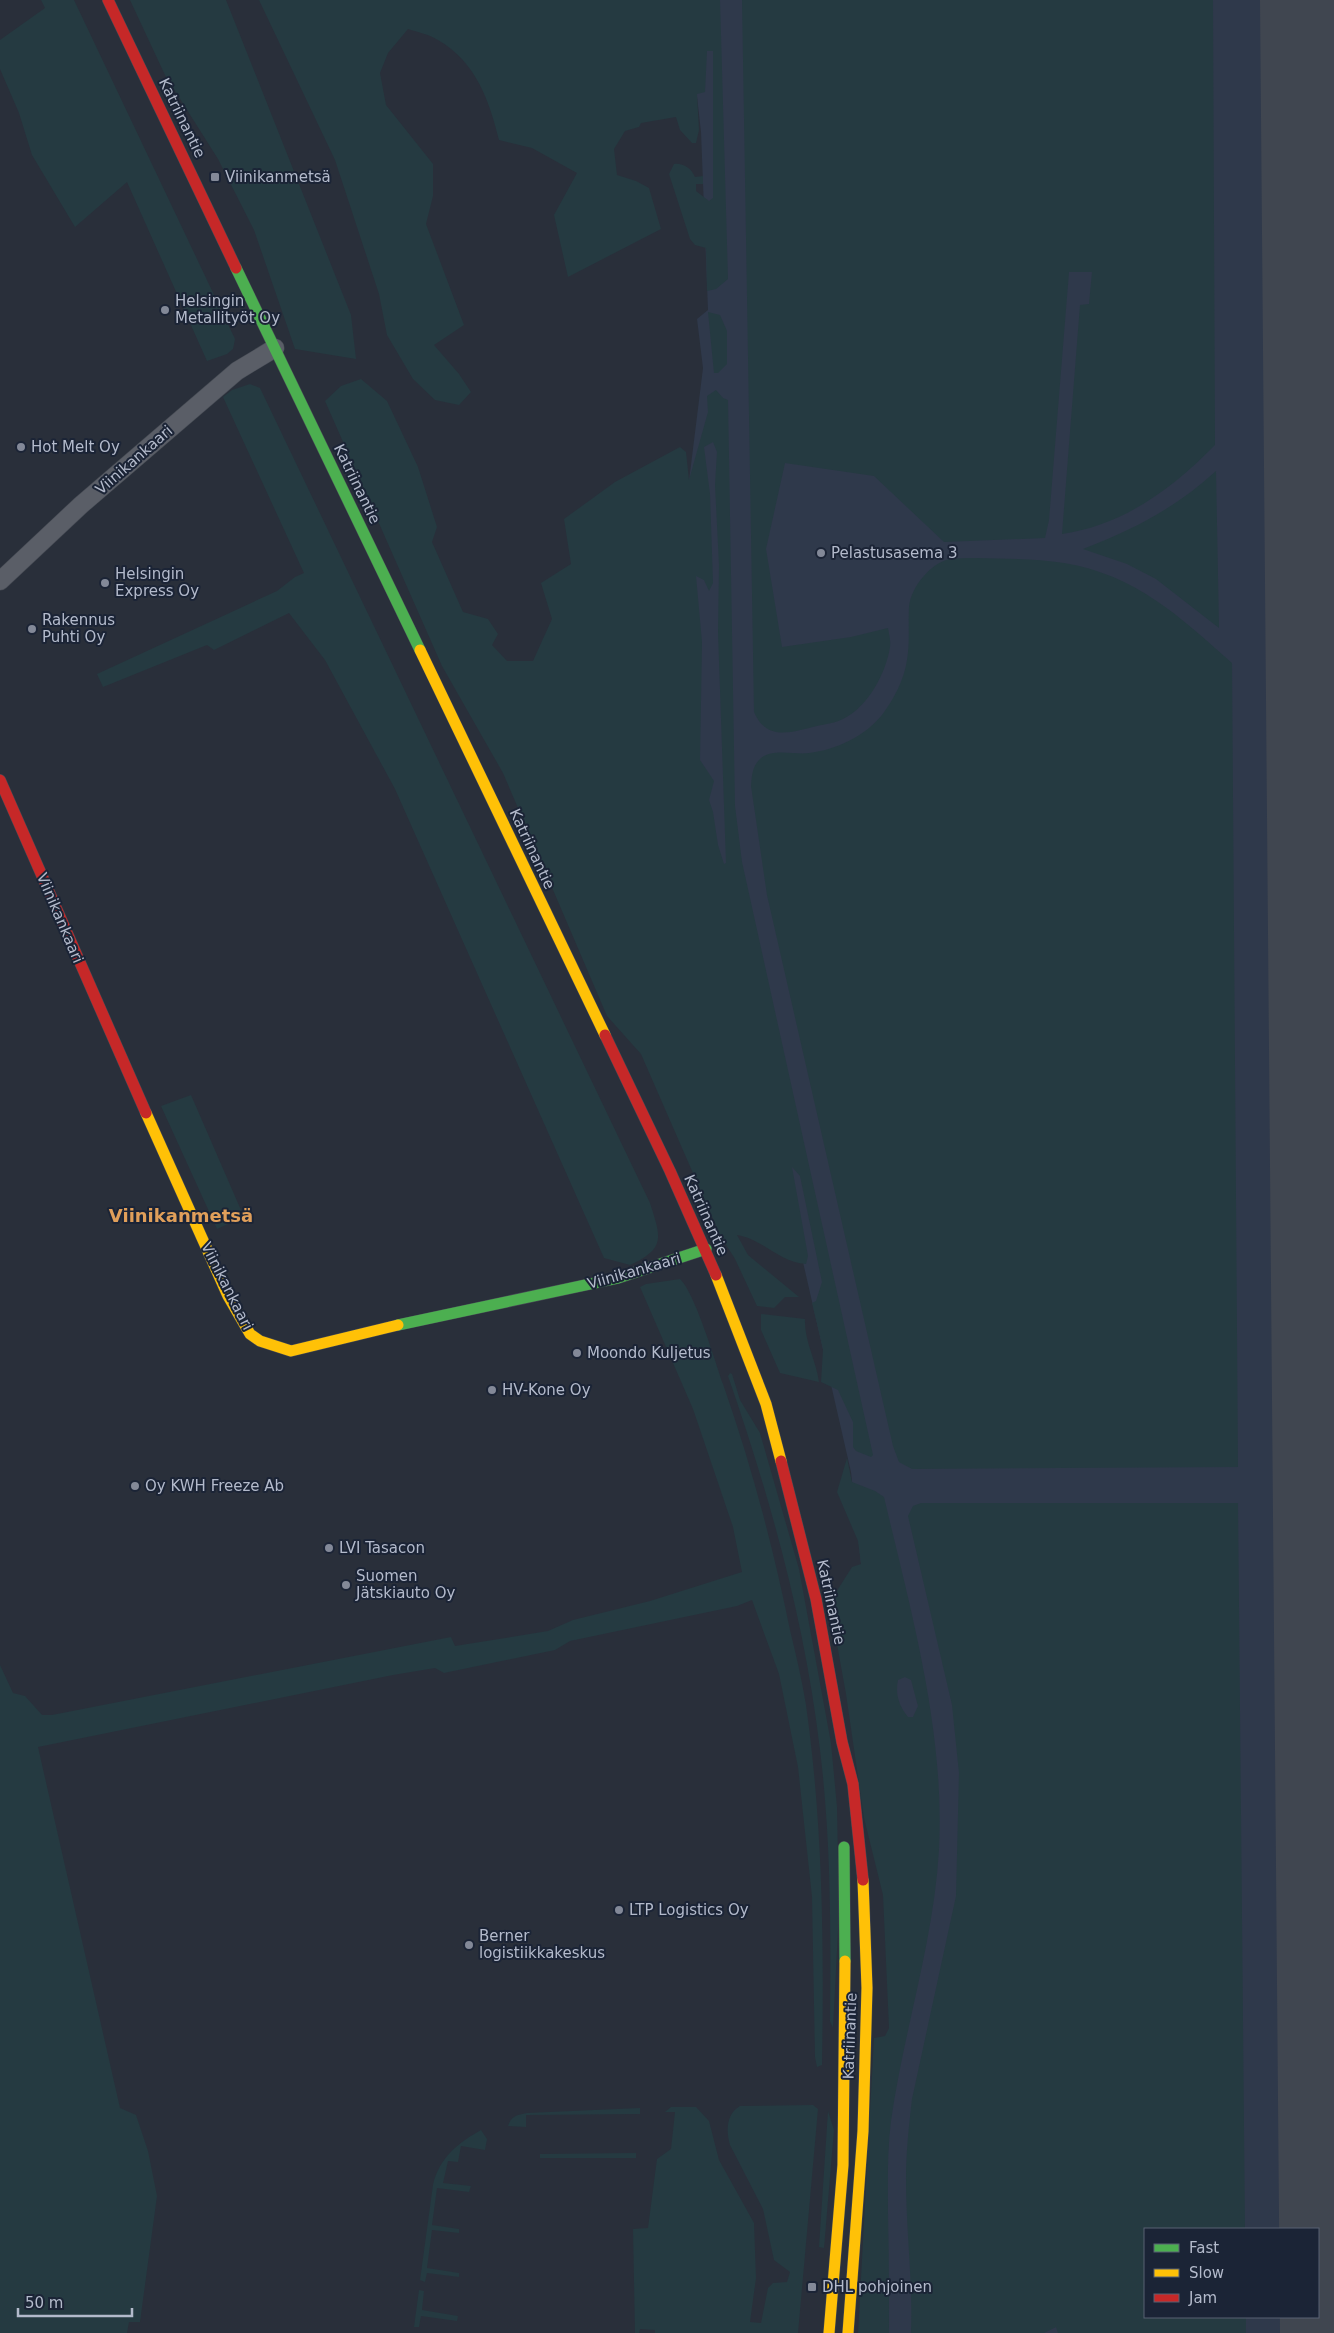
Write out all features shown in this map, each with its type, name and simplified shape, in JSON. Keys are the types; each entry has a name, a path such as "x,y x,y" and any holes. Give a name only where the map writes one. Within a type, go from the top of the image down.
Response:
{"main road":[{"name":"Katriinantie","path":"108,0 706,1250 766,1404 816,1599 842,1742 853,1784 864,1891 867,1988 863,2131 848,2333"},
{"name":"Viinikankaari","path":"0,780 105,1022 228,1296 250,1334 260,1341 291,1351 362,1333 618,1278 706,1250"},
{"name":"Katriinantie","path":"841,1786 842,1742"},
{"name":"Katriinantie","path":"829,2333 843,2165 846,1889 843,1833"}],"street":[{"name":"Viinikankaari","path":"0,581 81,505 237,371 275,348"}],"shaded area":[{"path":"41,0 74,0 235,339 233,349 227,354 207,361 127,182 75,227 32,155 19,113 0,69 0,40 45,8"},
{"path":"130,0 226,0 351,315 356,359 295,349 254,230 218,159 165,75"},
{"path":"259,0 720,0 728,279 716,289 707,291 706,248 695,245 690,239 669,174 674,164 681,164 691,171 695,177 703,176 703,184 696,184 696,191 709,201 713,198 713,51 707,51 705,92 697,94 699,130 696,143 692,143 680,130 676,117 641,123 639,127 625,131 614,149 617,175 636,181 649,188 661,229 568,277 554,215 577,173 532,148 499,140 491,111 479,83 462,59 435,38 408,29 388,53 380,73 386,105 433,164 433,196 426,224 464,325 434,345 459,374 471,392 459,405 435,400 413,379 387,335 379,294 335,160"},
{"path":"686,0 1334,0 1334,2333 880,2333 891,2083 906,2012 876,1702 851,1472 800,1249 698,863 689,481 703,368 697,319 708,310 701,132"},
{"path":"742,0 1213,0 1215,445 1182,476 1146,502 1106,522 1062,534 1080,305 1089,304 1092,272 1069,272 1049,520 1045,538 944,542 874,476 785,463 766,549 782,647 851,637 888,628 890,647 880,678 868,698 852,714 837,722 781,733 766,728 754,712"},
{"path":"708,312 720,315 727,331 727,364 718,373 714,373"},
{"path":"361,379 387,401 418,467 437,527 432,542 463,612 488,619 498,634 492,645 507,661 533,661 552,619 541,583 571,564 564,519 615,482 680,447 686,452 689,480 708,412 707,396 716,390 723,398 728,400 735,806 742,862 873,1455 871,1457 856,1451 853,1447 853,1422 838,1390 821,1382 823,1349 812,1303 816,1301 822,1282 800,1176 792,1167 808,1256 806,1264 788,1260 755,1241 737,1235 748,1255 799,1297 785,1297 774,1308 757,1306 735,1259 720,1235 641,1054 607,1016 503,773 442,666 325,401 341,386","holes":["713,442 717,452 715,485 719,565 718,632 726,863 724,864 718,845 713,812 709,800 714,781 700,760 702,642 696,576 704,580 709,591 713,583 710,494 704,447"]},
{"path":"250,384 260,388 650,1203 657,1225 658,1241 650,1253 630,1265 604,1258 395,789 325,660 289,613 214,650 207,645 103,687 97,674 277,591 295,577 304,573 223,397 232,390"},
{"path":"1216,471 1219,628 1156,579 1127,564 1083,549 1119,534 1154,516 1186,496"},
{"path":"976,558 1053,561 1090,569 1113,577 1135,588 1175,614 1232,663 1238,1467 912,1469 899,1462 893,1446 767,895 751,782 756,764 766,755 772,753 809,753 829,749 849,741 875,723 891,702 904,675 909,640 909,607 913,592 923,577 942,562 949,559"},
{"path":"191,1095 244,1217 217,1229 161,1106"},
{"path":"680,1279 692,1298 704,1328 752,1475 776,1567 799,1668 812,1750 819,1840 823,1975 822,2065 817,2067 815,2057 812,1897 798,1767 779,1674 752,1600 737,1606 570,1641 555,1650 444,1673 435,1668 393,1675 38,1747 120,2108 136,2115 148,2151 157,2196 140,2322 129,2322 127,2333 0,2333 0,1665 13,1693 25,1696 42,1715 52,1715 451,1637 455,1646 548,1631 573,1620 650,1601 742,1572 733,1527 693,1409 640,1287 646,1284"},
{"path":"761,1314 805,1319 806,1335 819,1382 780,1373 761,1330"},
{"path":"730,1373 732,1374 740,1400 760,1433 799,1569 831,1743 837,1807 839,1912 833,2028 830,2021 830,1919 824,1784 813,1702 805,1655 784,1560 758,1467 728,1376"},
{"path":"847,1458 852,1482 875,1491 884,1497 924,1672 937,1760 939,1849 936,1883 925,1951 903,2053 891,2121 888,2155 889,2333 858,2333 874,2038 885,2036 889,2028 883,1895 864,1818 846,1694 833,1622 833,1597 852,1567 861,1564 858,1541 837,1492","holes":["905,1677 911,1680 918,1706 913,1717 908,1717 898,1700 897,1685 898,1680"]},
{"path":"921,1503 1238,1503 1245,2228 1144,2228 1144,2318 1246,2318 1246,2333 1058,2333 1056,2327 1044,2333 911,2333 906,2198 908,2139 912,2099 956,1896 959,1773 952,1705 908,1516 913,1506"},
{"path":"813,2105 818,2109 798,2333 655,2333 655,2330 640,2329 639,2333 635,2333 633,2229 648,2228 657,2159 671,2149 675,2112 665,2112 671,2107 696,2107 709,2121 719,2160 754,2223 756,2278 750,2322 761,2323 768,2288 773,2283 787,2282 790,2272 774,2260 763,2209 730,2145 728,2123 735,2109 740,2106"},
{"path":"640,2108 640,2114 526,2115 526,2127 508,2126 515,2116 527,2113"},
{"path":"828,2111 834,2130 824,2248 819,2247"},
{"path":"481,2130 487,2139 485,2150 461,2146 458,2162 448,2161 443,2183 471,2186 469,2192 437,2188 432,2225 459,2229 459,2233 432,2230 427,2268 459,2273 459,2277 427,2273 425,2282 420,2280 436,2175 445,2159 457,2146"},
{"path":"636,2153 636,2158 540,2158 540,2154"},
{"path":"419,2290 424,2291 422,2310 458,2316 457,2321 421,2316 419,2327 414,2327"}],"taxiway":[{"path":"1311,22 1312,0"},
{"path":"1312,189 1321,306 1334,395"},
{"path":"1318,772 1334,630"},
{"path":"1320,1093 1323,1123 1334,1166"},
{"path":"1325,1574 1328,1529 1334,1495"}],"runway":[{"path":"1311,0 1331,2333"}],"traffic: fast":[{"path":"236,268 420,650"},
{"path":"398,1325 618,1278 706,1249"},
{"path":"844,1847 845,1961"}],"traffic: slow":[{"path":"420,650 605,1035"},
{"path":"146,1113 228,1296 250,1334 260,1341 291,1351 398,1325"},
{"path":"716,1275 766,1404 781,1461"},
{"path":"848,2333 863,2131 867,1988 863,1880"},
{"path":"829,2333 843,2165 845,1961"}],"traffic: jam":[{"path":"108,0 236,268"},
{"path":"0,780 146,1113"},
{"path":"605,1035 670,1171 716,1275"},
{"path":"781,1461 816,1599 842,1742 853,1784 863,1880"}],"place":[{"name":"Viinikanmetsä","path":"215,177"},
{"name":"Helsingin Metallityöt Oy","path":"165,310"},
{"name":"Hot Melt Oy","path":"21,447"},
{"name":"Pelastusasema 3","path":"821,553"},
{"name":"Helsingin Express Oy","path":"105,583"},
{"name":"Rakennus Puhti Oy","path":"32,629"},
{"name":"Moondo Kuljetus","path":"577,1353"},
{"name":"HV-Kone Oy","path":"492,1390"},
{"name":"Oy KWH Freeze Ab","path":"135,1486"},
{"name":"LVI Tasacon","path":"329,1548"},
{"name":"Suomen Jätskiauto Oy","path":"346,1585"},
{"name":"LTP Logistics Oy","path":"619,1910"},
{"name":"Berner logistiikkakeskus","path":"469,1945"},
{"name":"DHL pohjoinen","path":"812,2287"}],"district":[{"name":"Viinikanmetsä","path":"181,1216"}]}
